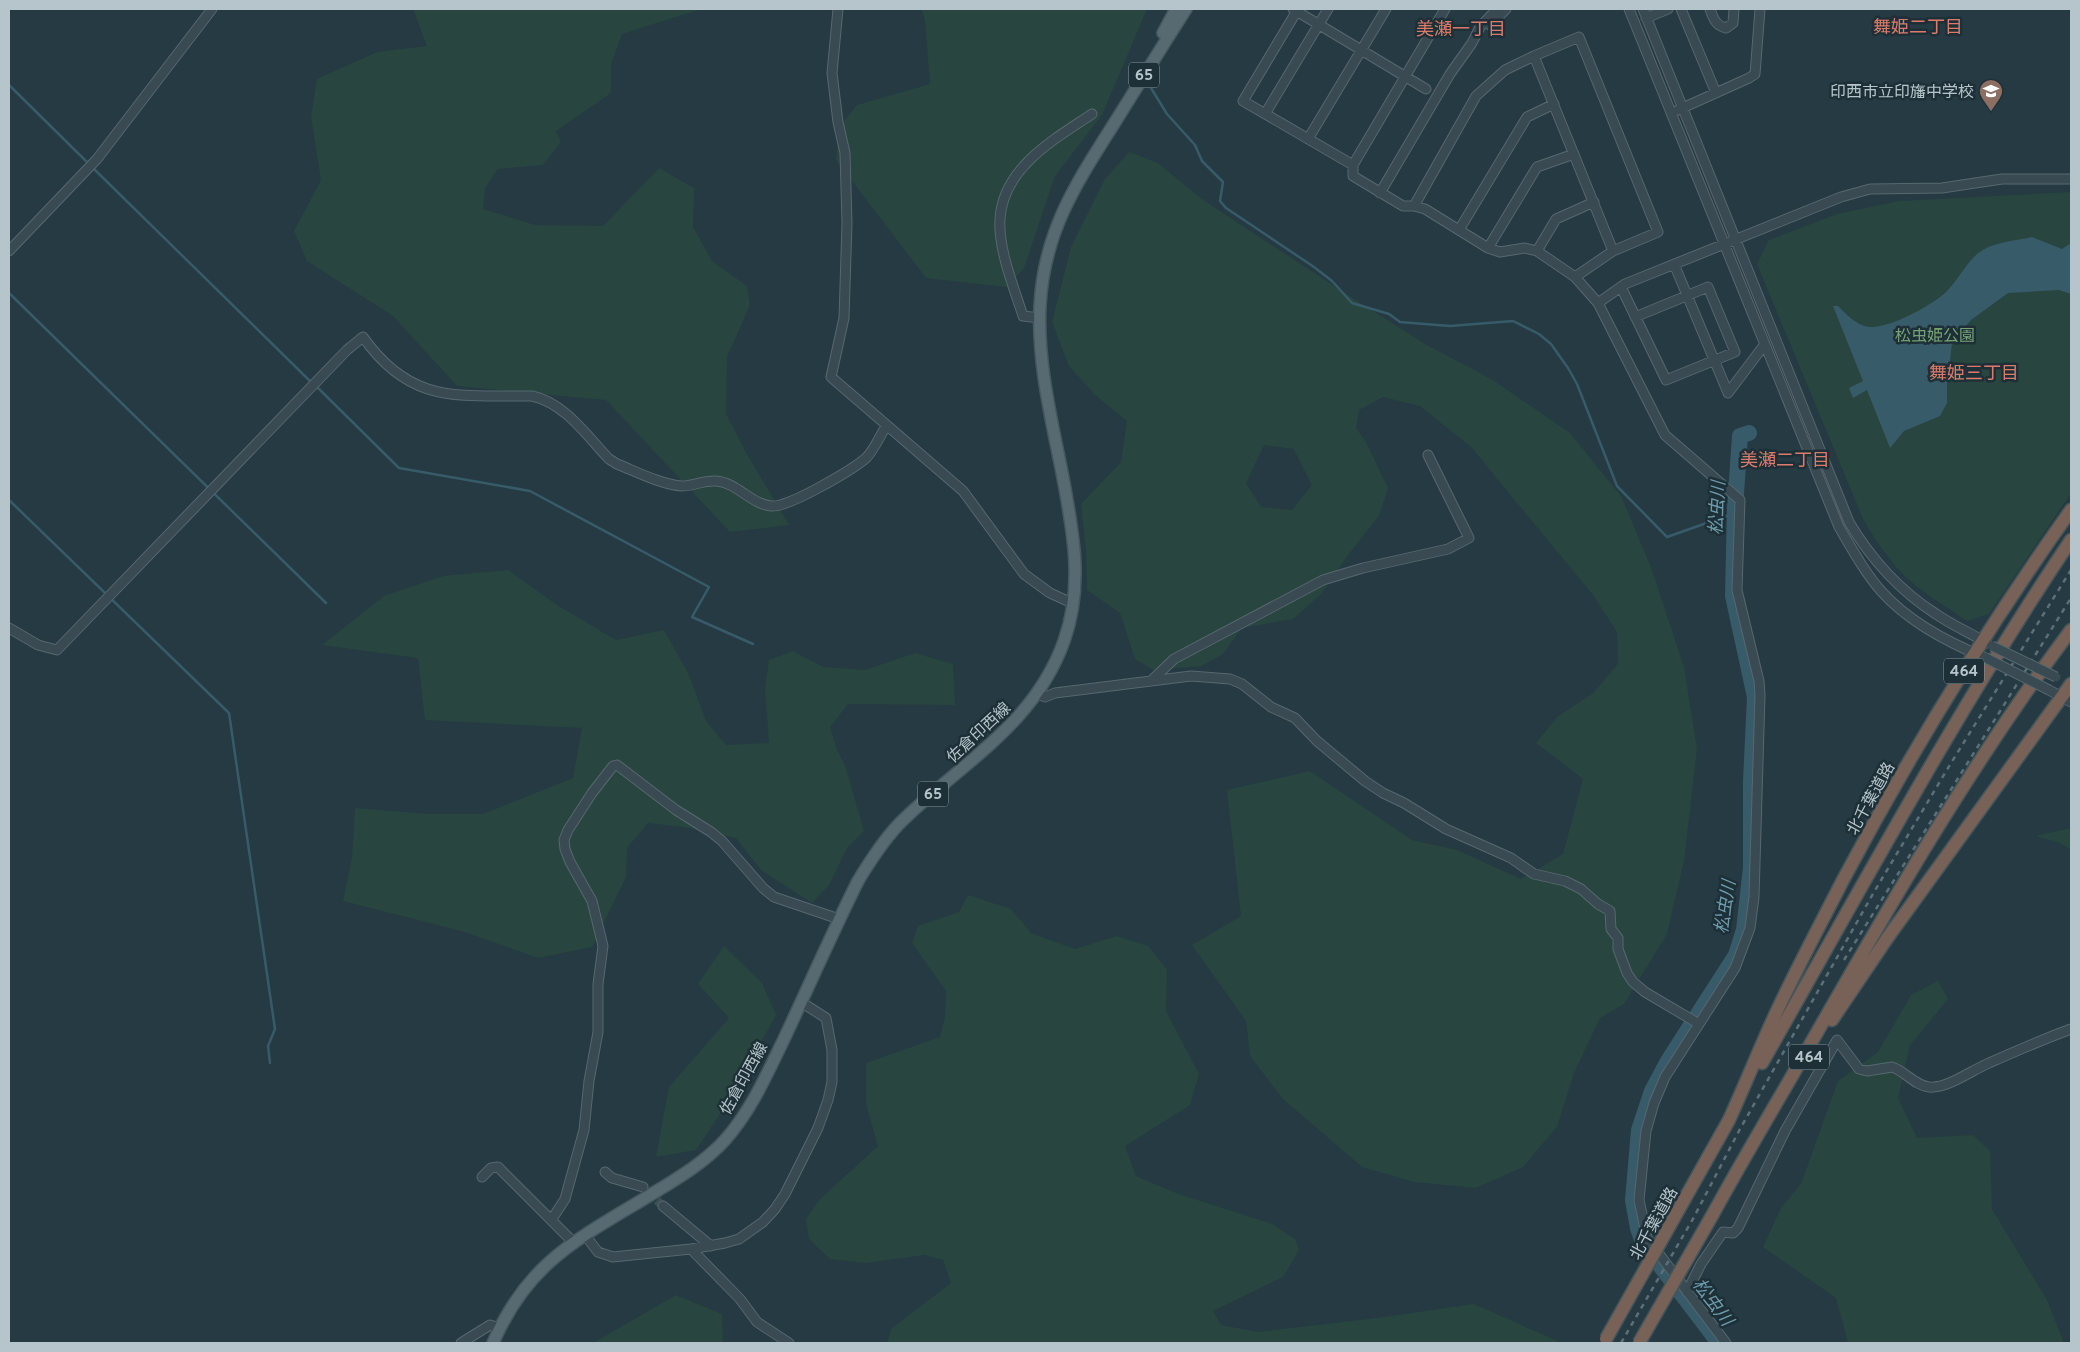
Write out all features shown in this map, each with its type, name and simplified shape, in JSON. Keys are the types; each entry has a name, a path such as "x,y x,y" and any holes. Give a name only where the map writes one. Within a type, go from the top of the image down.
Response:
{"highway":[{"name":"北千葉道路","path":"1729,1120 1775,1014 1866,838 1938,712 1981,656 2027,572 2071,510"},
{"name":"北千葉道路","path":"1605,1341 1884,849 2021,616 2071,540"},
{"name":"464","path":"1639,1343 1872,935 1922,853 2008,720 2071,630"},
{"name":"464","path":"1733,1178 1755,1151 1814,1047 1888,937 1944,860 2067,700 2071,685"}],"main road":[{"name":"佐倉印西線","path":"1102,141 1110,121 1176,9"},
{"name":"佐倉印西線","path":"493,1343 522,1292 536,1274 572,1242 691,1170 725,1140 741,1120 761,1085 839,919 866,868 898,826 992,744 1022,715 1038,694 1051,672 1064,641 1074,604 1076,576 1075,546 1042,361 1040,318 1046,259 1055,230 1072,191 1186,9"}],"street":[{"path":"9,251 97,159 212,9"},
{"path":"838,9 832,73 838,122 845,153 847,223 844,318 831,377 963,491 1024,574 1050,593 1074,604"},
{"path":"1264,114 1328,9"},
{"path":"1308,139 1386,9"},
{"path":"1445,9 1353,165 1353,176 1403,206 1426,209 1488,248 1500,252 1526,248 1537,252 1575,277 1598,303 1665,435 1740,500 1737,590 1759,681 1760,695 1754,896 1750,928 1736,968 1665,1076 1654,1103 1646,1131 1639,1200 1647,1238 1726,1343"},
{"path":"1380,193 1450,74 1472,43 1480,27 1496,9"},
{"path":"1472,43 1506,9"},
{"path":"1629,9 1839,527 1865,569 1882,591 1901,610 1932,631 2067,700"},
{"path":"1668,9 1644,13 1845,512 1862,543 1876,562 1911,596 1936,614 1987,643 2071,685"},
{"path":"1681,9 1716,93"},
{"path":"1710,9 1714,21 1720,27 1726,28 1733,23 1734,9"},
{"path":"1671,113 1755,74 1760,9"},
{"path":"1353,165 1242,102 1296,10 1426,89"},
{"path":"1414,206 1476,96 1505,70 1579,37 1658,232 1613,250 1575,277"},
{"path":"1534,56 1613,250"},
{"path":"1459,230 1527,117 1554,104"},
{"path":"1040,318 1023,316 1003,246 1000,220 1005,192 1022,168 1055,139 1092,114"},
{"path":"1488,248 1537,167 1574,154"},
{"path":"1598,303 1621,287 1674,264 1841,197 1870,189 1942,188 2002,179 2071,179"},
{"path":"1537,252 1556,219 1594,202"},
{"path":"1674,264 1728,393 1764,344"},
{"path":"1621,287 1635,317 1666,380 1735,352 1708,287 1635,317"},
{"path":"9,628 38,645 57,650 347,350 363,337 388,365 414,385 453,395 532,396 544,399 567,414 608,459 617,464 676,485 715,481 724,482 764,505 773,507 820,487 867,457 886,426"},
{"path":"1152,680 1174,659 1323,580 1363,568 1448,550 1469,538 1428,455"},
{"path":"1038,694 1045,697 1152,680 1191,676 1230,679 1242,684 1272,707 1295,718 1317,741 1365,781 1384,793 1446,829 1511,858 1534,874 1565,881 1581,889 1598,904 1610,911 1611,929 1618,938 1618,949 1627,973 1633,982 1645,992 1700,1024"},
{"path":"552,1220 565,1199 584,1130 589,1081 598,1032 597,990 603,946 592,901 564,849 564,840 582,808 613,766 617,766 676,810 722,841 763,888 774,897 839,919"},
{"path":"585,1235 598,1252 613,1257 691,1249 739,1239 751,1231 775,1209 785,1194 818,1128 832,1082 832,1050 826,1018 801,1002"},
{"path":"1687,1292 1701,1264 1723,1232 1733,1233 1738,1228 1785,1131 1837,1040 1859,1069 1867,1071 1892,1067 1915,1082 1927,1087 1933,1087 1959,1078 1988,1063 2071,1029"},
{"path":"482,1177 491,1168 498,1166 572,1242"},
{"path":"605,1172 612,1178 643,1187"},
{"path":"664,1206 711,1246"},
{"path":"691,1249 721,1279 757,1322 789,1343"},
{"path":"461,1343 490,1325 500,1328"}],"green space":[{"path":"413,9 701,9 622,34 611,65 611,93 556,131 561,142 543,165 498,169 485,188 483,209 535,225 603,226 659,168 694,188 693,227 712,261 747,286 750,305 727,357 726,414 748,456 789,525 730,532 606,400 457,386 393,316 307,261 294,231 321,180 311,117 317,79 377,52 427,46"},
{"path":"921,9 1147,9 1102,115 1055,176 1024,268 1007,287 926,278 836,160 838,129 857,105 930,84 925,19"},
{"path":"1129,152 1158,163 1203,200 1425,344 1493,380 1570,433 1621,496 1651,567 1684,667 1697,749 1684,861 1667,934 1624,1004 1600,1018 1574,1073 1557,1127 1523,1167 1476,1188 1414,1182 1362,1167 1283,1099 1250,1056 1246,1021 1192,945 1241,916 1227,790 1310,771 1412,840 1457,850 1521,879 1563,854 1583,779 1536,743 1557,717 1592,694 1618,664 1617,632 1593,595 1471,447 1420,406 1383,397 1359,410 1356,428 1366,442 1388,488 1379,516 1348,555 1321,594 1293,619 1242,628 1223,654 1201,666 1153,670 1135,659 1120,613 1087,590 1086,550 1081,504 1121,462 1127,421 1095,395 1069,366 1052,322 1071,247 1105,179","holes":["1264,445 1294,449 1312,485 1292,510 1261,507 1246,483"]},
{"name":"松虫姫公園","path":"2071,192 2071,493 1989,614 1967,621 1905,577 1884,552 1864,521 1757,264 1769,240 1837,214 1899,201"},
{"path":"508,570 557,605 616,640 664,630 688,673 706,721 726,745 769,743 765,689 769,660 793,651 823,667 865,670 915,653 953,664 955,705 848,704 830,727 837,750 845,765 864,831 847,848 829,885 812,903 761,870 736,838 684,827 648,823 627,848 626,877 592,947 538,958 465,932 343,901 352,858 355,808 428,814 483,814 573,778 582,728 425,720 418,658 322,645 384,596 443,576"},
{"path":"2071,828 2071,850 2060,843 2035,836"},
{"path":"968,895 1011,909 1031,933 1075,949 1117,936 1148,946 1167,970 1166,1011 1199,1074 1190,1105 1125,1146 1136,1176 1176,1193 1272,1224 1295,1239 1299,1250 1283,1277 1213,1311 1221,1325 1258,1332 1474,1304 1562,1343 887,1343 892,1328 951,1283 943,1260 924,1255 866,1263 830,1259 809,1239 806,1219 819,1200 878,1146 866,1104 866,1063 940,1037 945,1017 946,991 912,943 918,926 959,912"},
{"path":"724,946 762,983 776,1015 726,1105 696,1150 656,1157 669,1087 729,1018 698,984"},
{"path":"1938,981 1948,999 1910,1045 1898,1098 1917,1138 1973,1135 1990,1151 1992,1209 2047,1300 2064,1343 1848,1343 1836,1298 1763,1247 1781,1208 1801,1184 1838,1081 1878,1052 1911,995"},
{"path":"676,1295 722,1314 723,1343 593,1343"}],"water":[{"path":"2032,237 2062,249 2071,243 2071,294 2059,290 2008,293 1971,320 1952,343 1947,403 1940,416 1904,431 1890,448 1867,390 1853,398 1849,388 1863,381 1833,306 1838,306 1852,319 1864,326 1878,327 1888,324 1923,308 1942,296 1973,258 1983,250 2003,242"}],"waterway":[{"path":"9,85 89,164"},
{"path":"1151,88 1167,114 1195,145 1202,161 1223,182 1220,201 1226,208 1314,267 1332,281 1352,303 1389,314 1400,322 1450,326 1513,321 1539,334 1551,344 1577,384 1617,486 1667,537 1735,513"},
{"path":"93,168 312,383"},
{"path":"9,293 326,603"},
{"path":"316,386 399,468 530,491 709,587 692,617 753,644"},
{"name":"松虫川","path":"1719,1343 1643,1243 1633,1200 1639,1130 1652,1091 1668,1061 1736,955 1744,930 1751,868 1751,781 1755,697 1733,596 1735,508 1740,436 1749,433"},
{"path":"9,500 229,713 275,1029 268,1046 270,1063"}],"tunnel":[{"path":"647,1191 663,1206"}],"railway":[{"path":"1621,1343 1694,1217 1740,1129 1874,892 1951,763 2071,570"},
{"path":"1844,960 2071,598"}],"place":[{"name":"印西市立印旛中学校","path":"1991,112"}],"district":[{"name":"舞姫二丁目","path":"1918,27"},
{"name":"美瀬一丁目","path":"1461,29"},
{"name":"舞姫三丁目","path":"1974,373"},
{"name":"美瀬二丁目","path":"1785,460"}]}
